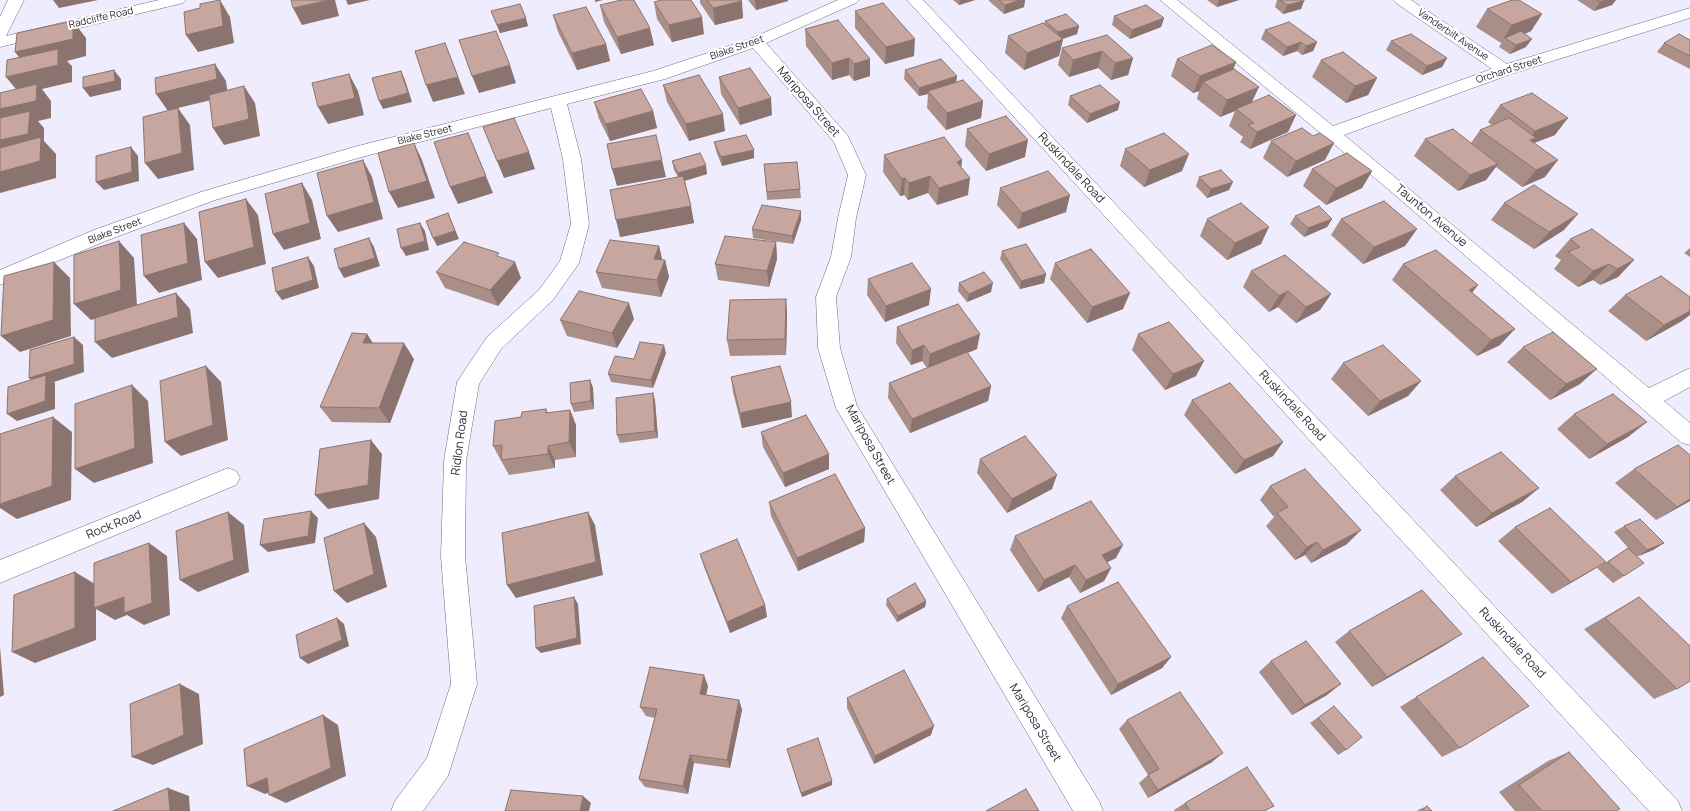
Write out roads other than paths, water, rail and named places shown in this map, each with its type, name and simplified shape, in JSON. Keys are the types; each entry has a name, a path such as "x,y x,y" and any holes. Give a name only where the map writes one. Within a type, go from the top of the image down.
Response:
{"street":[{"path":"0,33 16,0"},
{"name":"Radcliffe Road","path":"0,42 178,0"},
{"name":"Blake Street","path":"0,278 101,236 208,196 354,153 659,75 756,42 852,0"},
{"name":"Ruskindale Road","path":"915,0 1668,811"},
{"name":"Taunton Avenue","path":"1168,0 1394,185 1690,436"},
{"name":"Vanderbilt Avenue","path":"1401,0 1505,70"},
{"name":"Orchard Street","path":"1331,133 1505,70 1690,13"},
{"name":"Mariposa Street","path":"756,42 842,140 857,175 847,218 841,257 826,296 829,348 848,408 1089,811"},
{"name":"Ridlon Road","path":"405,811 438,766 464,684 453,556 455,461 468,382 494,343 546,295 569,263 580,224 572,159 558,101"},
{"path":"1647,400 1690,377"},
{"name":"Rock Road","path":"0,572 228,478"}]}
